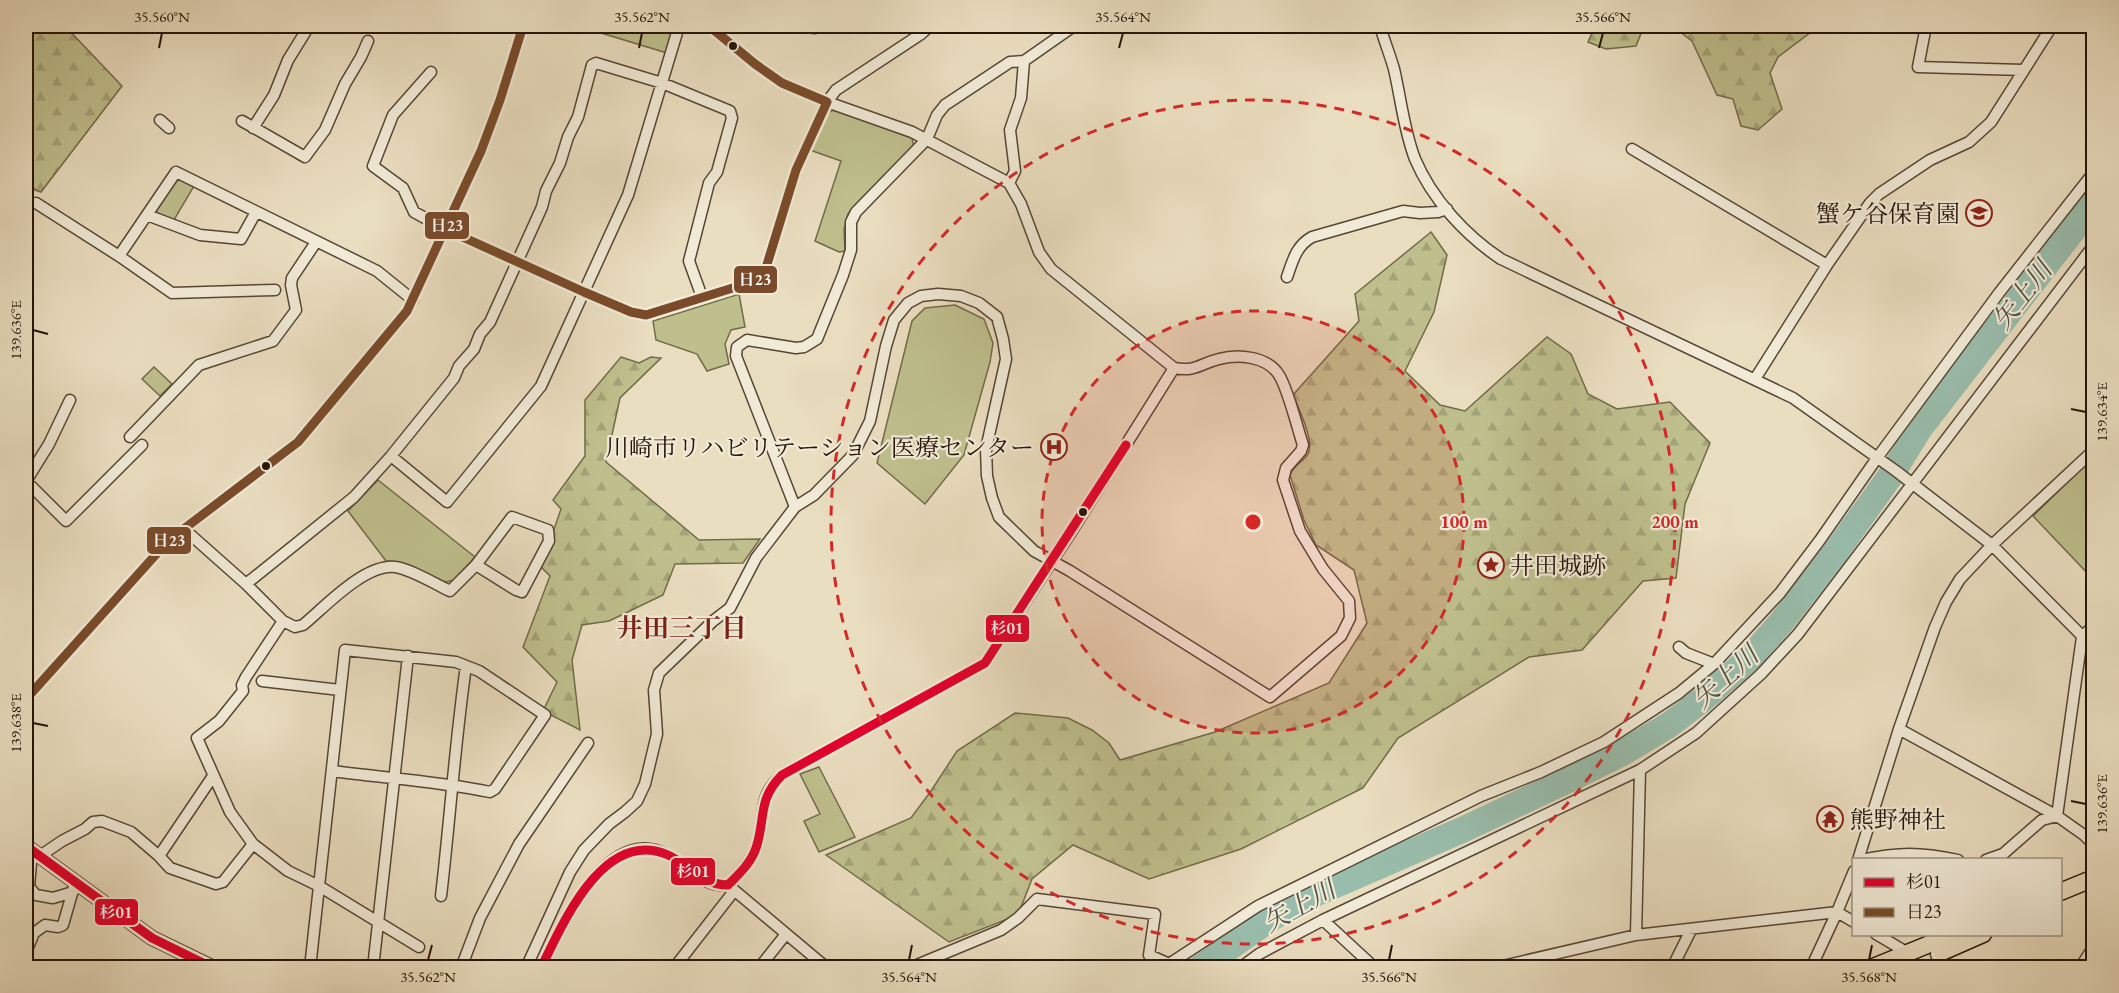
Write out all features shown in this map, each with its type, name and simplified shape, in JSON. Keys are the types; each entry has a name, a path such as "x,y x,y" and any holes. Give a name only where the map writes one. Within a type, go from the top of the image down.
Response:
{"main road":[{"path":"2062,892 2094,878"},
{"path":"2062,903 2094,890"},
{"path":"1870,968 1904,960 1950,936"},
{"path":"1904,960 1938,961 1980,936"}],"street":[{"path":"253,128 274,95 288,60 309,26"},
{"path":"26,699 168,541 298,442 407,311 485,141 523,26"},
{"path":"391,456 447,502 541,386 628,195 679,26"},
{"path":"526,968 570,872 584,850 609,824 626,813 637,801 645,784 657,734 654,690 659,673 713,621 730,608 756,558 795,507 814,495 853,455 870,421 894,320 908,303 921,296 938,294 961,296 979,303 997,317 1004,339 1006,359 986,449 987,476 999,517 1034,551 1070,571 1270,697 1344,632 1350,618 1349,601 1323,569 1300,531 1283,480 1286,468 1301,451 1303,445 1279,375 1262,361 1246,357 1230,356 1217,359 1188,371 1174,368 1051,268 1039,252 1021,204 1009,183 912,132 827,102 782,83 709,26"},
{"path":"798,26 815,28 817,26"},
{"path":"431,72 393,115 373,166 403,188 414,212 445,229 584,292 631,312 645,315 752,282 765,271 796,170 827,102 836,90 930,26"},
{"path":"795,507 736,356 737,347 747,340 796,348 804,347 818,339 851,250 851,222 856,212 927,140 937,115 945,105 1010,62 1024,62 1074,26"},
{"path":"1380,26 1394,68 1406,128 1416,159 1447,210 1480,245 1501,260 1793,398 1992,545 2094,648"},
{"path":"1926,26 1918,67 2023,70"},
{"path":"1755,379 1827,265 1870,203 1879,194 1930,160 1969,142 1991,122 2052,26"},
{"path":"242,121 305,157 325,130 345,84 368,41"},
{"path":"1009,183 1015,171 1010,130 1022,98 1024,62"},
{"path":"246,584 354,497 391,456 454,378 459,366 474,349 480,334 490,322 542,207 546,191 578,117 592,65 596,63 662,82 730,111 732,118 717,172 709,183 689,261 702,297"},
{"path":"160,120 169,128"},
{"path":"1632,149 1827,265"},
{"path":"119,256 176,172 377,271 413,300"},
{"path":"915,968 919,964 1001,930 1038,899 1155,914 1149,955 1165,965 1258,906 1481,796 1541,772 1604,742 1679,693 1714,664 1780,593 1821,540 1877,458 1999,293 2094,172"},
{"path":"36,203 172,292 275,290"},
{"path":"1287,277 1298,248 1312,237 1403,211 1420,213 1447,210"},
{"path":"147,215 200,235 241,239 256,212"},
{"path":"130,437 199,365 273,341 296,310 291,285 292,278 316,242"},
{"path":"1240,968 1259,954 1323,920 1640,770 1696,733 1761,674 1798,634 2094,245"},
{"path":"674,968 755,851 760,837 764,799 771,784 782,775 985,663 1174,368"},
{"path":"70,400 50,444 26,481 66,521 142,445"},
{"path":"1860,858 1899,729 1946,602 1960,579 1992,545 2094,450"},
{"path":"184,529 246,584 283,621 296,627 303,626 364,574 395,567 450,591 476,565 512,518 548,530 549,542 522,591 516,590 476,565"},
{"path":"283,621 246,677 242,685 243,691 219,721 197,738 213,777 230,812 253,844 288,871 319,886 419,947"},
{"path":"2057,816 2082,637 2094,625"},
{"path":"1679,647 1686,653 1714,664"},
{"path":"310,968 345,650 456,662 479,671 545,715 495,789 490,792 454,784 332,771"},
{"path":"373,968 408,657"},
{"path":"441,896 466,666"},
{"path":"262,681 340,690"},
{"path":"1899,729 2057,816 2094,845"},
{"path":"460,968 480,918 519,844 588,743"},
{"path":"1636,935 1640,770"},
{"path":"159,856 213,777"},
{"path":"2002,856 2042,820 2057,816"},
{"path":"32,851 62,841 93,822 102,821 131,832 170,868 216,884 223,882 253,844"},
{"path":"541,968 567,917 590,883 620,853 635,848 652,849 668,855 707,882 731,888 827,968"},
{"path":"32,851 27,886 36,896 53,898 74,888"},
{"path":"32,851 74,888 152,938 214,968"},
{"path":"1869,858 1893,853 1925,853 1949,858"},
{"path":"1811,968 1838,912 1852,876"},
{"path":"26,952 34,933 39,929 45,925 58,927 63,925 74,888"},
{"path":"1494,968 1636,935 1838,912 1852,921"},
{"path":"1323,920 1375,968"},
{"path":"1672,968 1690,930"},
{"path":"759,968 786,934"},
{"path":"1877,936 1904,960"},
{"path":"2080,968 2094,946"}],"green space":[{"path":"26,26 65,26 122,86 41,192 35,190 26,176"},
{"path":"578,26 675,26 667,53"},
{"path":"1595,26 1644,26 1636,46 1606,49 1588,42"},
{"path":"1672,26 1716,26 1734,33 1745,26 1807,26 1811,32 1778,57 1770,73 1782,109 1758,130 1741,126 1733,99 1717,95 1692,41"},
{"path":"836,109 912,138 914,148 848,214 844,229 845,251 839,252 815,241 841,161 810,150 829,112"},
{"path":"177,176 194,186 174,220 158,216 156,209"},
{"path":"1431,232 1447,255 1434,312 1405,371 1440,405 1465,411 1547,337 1571,354 1588,394 1617,409 1670,402 1710,443 1685,504 1676,578 1643,581 1582,650 1529,657 1398,738 1363,788 1241,849 1149,879 1073,845 1032,879 1018,915 949,942 826,855 911,818 957,751 1015,713 1068,718 1092,730 1109,743 1120,760 1215,732 1329,683 1367,623 1354,570 1316,545 1304,520 1290,475 1310,449 1305,424 1293,395 1359,321 1355,294"},
{"path":"739,294 745,327 731,330 725,344 729,364 707,371 697,354 656,340 653,321"},
{"path":"955,305 984,319 993,343 990,362 964,455 925,504 877,463 912,321 925,308"},
{"path":"621,357 639,363 651,357 661,358 620,398 606,462 699,540 760,539 743,563 675,564 663,595 609,621 582,625 572,660 580,730 543,711 557,682 523,647 550,576 541,567 561,509 553,500 585,456 585,400"},
{"path":"154,367 172,384 160,396 142,379"},
{"path":"2093,457 2093,579 2033,516"},
{"path":"378,480 475,557 454,580 446,582 410,566 386,561 348,511"},
{"path":"819,767 855,837 819,852 804,821 820,814 800,774"}],"waterway":[{"name":"矢上川","path":"1200,968 1273,917 1317,893 1462,830 1624,752 1669,725 1702,700 1751,657 1783,620 1891,475 1920,428 2094,203"},
{"path":"2087,468 2094,461"}],"transit line":[{"name":"日23","path":"26,699 168,541 298,442 407,311 481,151 523,26"},
{"name":"日23","path":"445,229 584,292 631,312 646,315 752,282 765,271 796,170 827,102 782,83 709,26"},
{"name":"杉01","path":"541,968 574,905 605,867 624,855 645,850 668,855 710,882 728,885 754,853 765,801 782,775 985,663 1126,445"},
{"name":"杉01","path":"26,846 152,938 213,968"}],"place":[{"name":"蟹ケ谷保育園","path":"1979,213"},
{"name":"川崎市リハビリテーション医療センター","path":"1054,447"},
{"name":"井田城跡","path":"1491,565"},
{"name":"熊野神社","path":"1830,819"}],"district":[{"name":"井田三丁目","path":"682,628"}]}
